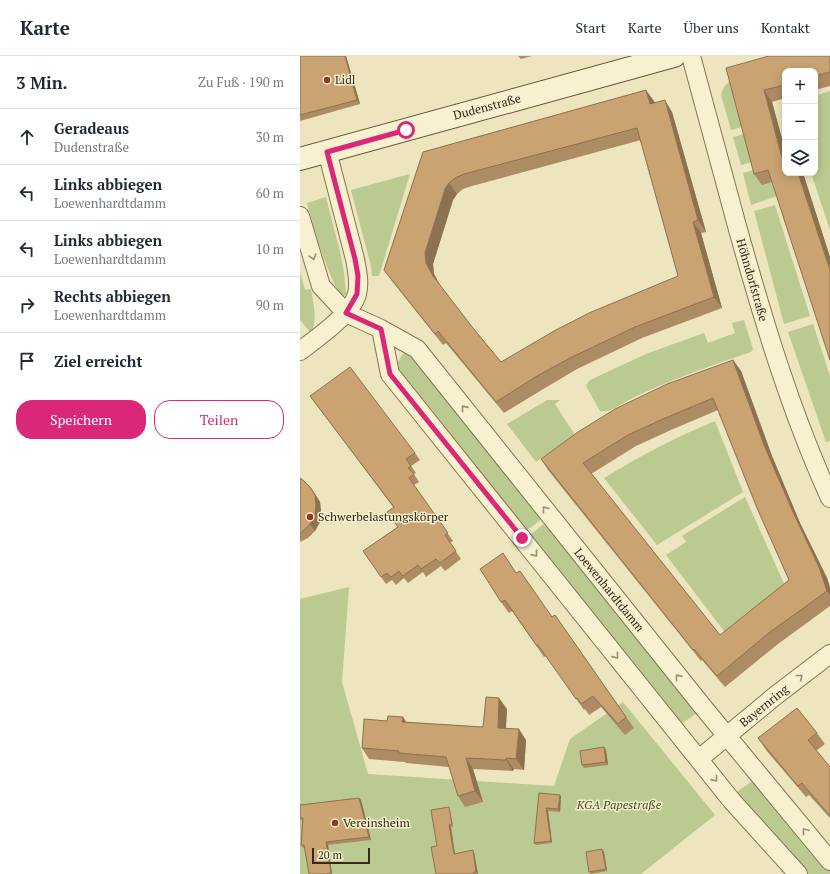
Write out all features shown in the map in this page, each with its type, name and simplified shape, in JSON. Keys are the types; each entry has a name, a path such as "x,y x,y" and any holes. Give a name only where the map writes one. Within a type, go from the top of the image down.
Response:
{"main road":[{"name":"Dudenstraße","path":"300,159 674,56"}],"street":[{"name":"Höhndorfstraße","path":"692,56 758,302 774,353 806,443 830,498"},
{"path":"300,351 346,313 357,294 358,276 355,259 327,152"},
{"name":"Loewenhardtdamm","path":"300,216 321,286 346,313 381,329 417,349 727,736 830,861"},
{"path":"381,329 390,374 699,760 732,800 798,874"},
{"name":"Bayernring","path":"699,760 775,696 830,654"}],"green space":[{"path":"733,79 746,126 731,130 721,95 728,82"},
{"path":"830,91 830,230 812,176 818,176 818,95"},
{"path":"748,133 756,161 741,165 733,137"},
{"path":"758,169 776,181 780,195 751,205 743,173"},
{"path":"410,174 379,276 372,276 371,266 351,190"},
{"path":"326,197 344,272 346,294 344,296 340,295 329,272 307,203"},
{"path":"775,205 810,316 784,324 754,211"},
{"path":"300,272 305,290 311,289 314,305 315,317 311,333 300,320"},
{"path":"744,320 753,349 751,352 675,379 645,392 616,408 604,412 600,411 587,388 586,385 590,380 646,354 704,333 708,343 735,333 732,323"},
{"path":"813,324 830,376 830,441 826,442 788,332"},
{"path":"409,353 542,519 526,531 397,368 396,366 402,355"},
{"path":"547,400 560,400 555,404 575,435 536,462 507,424"},
{"path":"715,421 743,492 657,545 604,478 658,447"},
{"path":"745,497 787,590 727,635 666,555 686,542 682,536"},
{"path":"545,523 697,713 681,724 530,535"},
{"name":"KGA Papestraße","path":"349,587 342,682 368,774 554,786 570,739 623,702 715,815 641,874 300,874 300,599"},
{"path":"752,781 830,871 830,874 806,874 739,795 737,792"}],"building":[{"name":"Lidl","path":"300,56 345,56 357,100 300,115"},
{"path":"769,56 830,56 830,72 818,75 818,68 782,68 782,86 764,90 782,158 782,176 799,176 830,270 830,360 768,170 754,174 726,68"},
{"path":"646,90 650,104 665,100 698,220 693,222 714,297 635,327 570,358 537,376 496,402 438,331 435,334 384,270 423,152","holes":["637,128 678,276 589,313 554,331 501,362 433,276 426,263 425,253 445,189 455,178 464,174"]},
{"path":"733,360 764,445 819,567 827,591 770,632 717,676 694,649 693,650 541,459 578,432 615,409 667,384","holes":["713,398 757,508 789,580 720,635 583,463 628,435"]},
{"path":"350,367 415,453 406,459 411,466 408,468 414,474 409,478 448,533 445,535 456,551 440,563 436,559 421,569 418,565 403,576 399,571 391,577 387,573 381,577 363,551 398,527 387,512 394,507 310,396"},
{"name":"Schwerbelastungskörper","path":"300,478 310,487 315,495 316,505 315,515 310,524 300,533"},
{"path":"503,553 516,573 520,571 552,617 555,615 626,717 618,724 593,696 581,704 577,698 576,699 505,600 501,602 480,569"},
{"path":"486,697 499,698 498,728 519,729 516,759 466,758 475,791 458,796 446,757 362,748 364,719 387,721 388,716 403,717 402,722 483,727"},
{"path":"797,708 817,733 808,740 830,767 830,816 802,783 798,786 758,738"},
{"path":"604,747 606,762 582,765 580,751"},
{"path":"539,793 560,795 558,809 546,808 551,841 534,843"},
{"name":"Vereinsheim","path":"359,798 369,837 326,842 331,873 309,874 304,845 301,845 303,818 300,818 300,805"},
{"path":"449,807 452,824 449,825 454,854 473,850 476,872 474,872 474,874 436,874 431,847 437,846 431,810"},
{"path":"602,849 606,869 589,872 586,852"}],"place":[{"name":"Lidl","path":"327,80"},
{"name":"Schwerbelastungskörper","path":"310,517"},
{"name":"Vereinsheim","path":"335,823"}],"route":[{"path":"406,130 327,152 355,259 358,276 357,294 346,313 381,329 390,374 522,538"}]}
